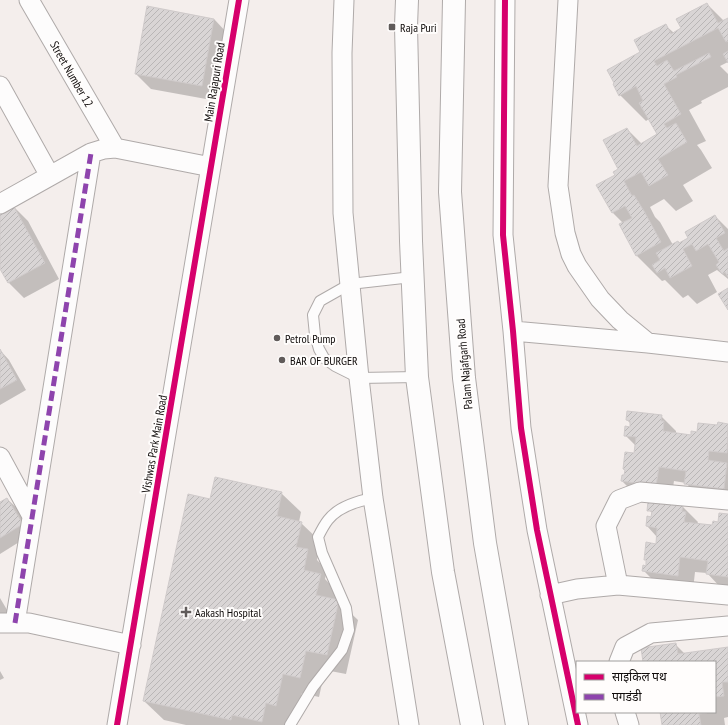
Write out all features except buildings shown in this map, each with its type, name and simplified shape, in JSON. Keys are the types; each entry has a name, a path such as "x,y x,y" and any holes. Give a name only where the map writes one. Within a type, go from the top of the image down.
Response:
{"main road":[{"path":"407,0 406,26 412,277 417,377 442,572 472,725"},
{"name":"Palam Najafgarh Road","path":"454,0 450,192 464,378 485,543 517,725"}],"street":[{"name":"Street Number 12","path":"29,0 115,148"},
{"name":"Main Rajapuri Road","path":"211,167 239,0"},
{"path":"344,0 342,53 343,214 359,378 373,498 409,725"},
{"path":"505,0 503,235 521,428 537,530 578,725"},
{"path":"568,0 558,186 565,233 571,254 577,266 600,298 620,320 648,343"},
{"path":"0,86 50,176"},
{"path":"0,204 91,153 104,149 115,148 211,167"},
{"path":"91,153 32,516 7,623 29,623 131,645"},
{"name":"Vishwas Park Main Road","path":"117,725 211,167"},
{"path":"513,331 728,352"},
{"path":"0,457 32,516"},
{"path":"618,585 606,526 619,500 640,492 728,500"},
{"path":"550,596 582,588 618,585 728,596"},
{"path":"619,661 625,646 651,634 728,626"},
{"path":"625,713 629,725"}],"lane":[{"path":"412,277 350,284 320,301 313,315 314,328 319,349 324,358 335,366 359,378 417,377"},
{"path":"290,725 314,687 342,650 349,630 346,608 322,553 318,537 328,519 343,508 362,500 373,498"}],"marked path":[{"path":"15,623 91,153"}],"cycle path":[{"path":"117,725 239,0"},
{"path":"505,0 503,235 521,428 537,530 578,725"}],"place":[{"name":"Raja Puri","path":"392,27"},
{"name":"Petrol Pump","path":"277,338"},
{"name":"BAR OF BURGER","path":"282,360"},
{"name":"Aakash Hospital","path":"186,612"}]}
